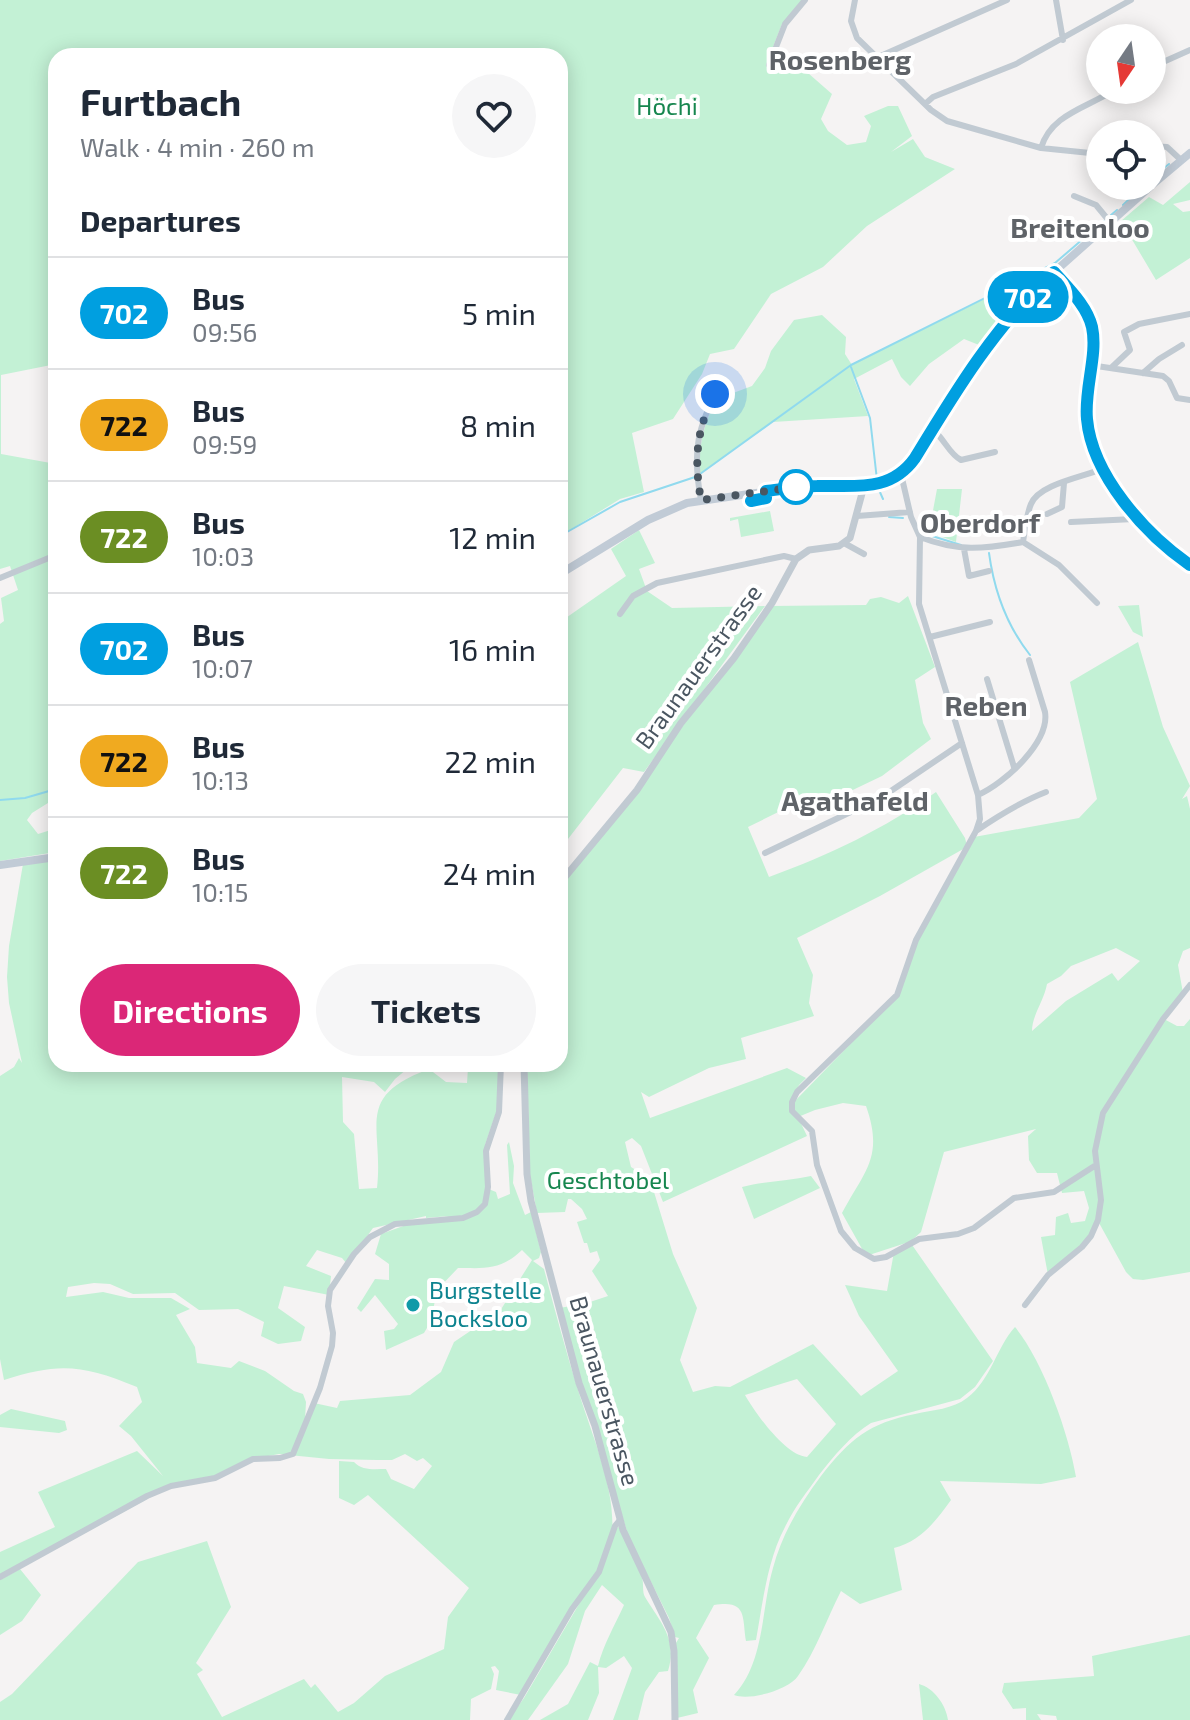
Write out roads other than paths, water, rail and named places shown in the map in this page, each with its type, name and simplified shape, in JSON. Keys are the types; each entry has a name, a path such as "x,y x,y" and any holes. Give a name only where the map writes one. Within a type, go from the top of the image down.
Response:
{"main road":[{"path":"1166,173 1190,153"},
{"path":"568,569 661,512 701,500 797,487 882,484 901,474 995,335 1024,301 1136,200"},
{"path":"0,865 48,858"}],"street":[{"path":"769,65 785,24 805,0"},
{"path":"855,0 851,16 853,30 863,45 947,121 1041,148 1086,153"},
{"path":"876,58 1007,0"},
{"path":"1056,0 1063,40"},
{"path":"925,104 933,97 1016,64 1131,0"},
{"path":"1166,61 1190,50"},
{"path":"1041,148 1058,120 1088,104"},
{"path":"1166,147 1181,160"},
{"path":"1074,196 1096,205 1110,222"},
{"path":"1054,272 1086,312 1092,326 1087,417 1102,469 1163,544 1190,565"},
{"path":"1111,368 1130,350 1124,332 1139,324 1190,314"},
{"path":"1143,373 1182,345"},
{"path":"1090,365 1165,378 1177,398 1190,400"},
{"path":"701,500 697,475 700,425 721,385"},
{"path":"933,430 943,438 957,459 995,452"},
{"path":"1023,542 1028,512 1034,498 1044,490 1102,469"},
{"path":"901,474 920,537 918,598 978,795 980,819 916,940 897,995 797,1092 792,1100 792,1111 812,1131 817,1165 841,1231 861,1253 874,1259 886,1257 914,1240 968,1230 1014,1198 1054,1192 1096,1165"},
{"path":"1047,514 1062,507 1064,483"},
{"path":"620,614 633,596 657,583 784,556 796,559 812,549 844,543 851,536 864,486"},
{"path":"857,516 910,512"},
{"path":"1071,522 1134,519 1138,516"},
{"path":"920,537 964,549 1023,542 1059,565 1097,603"},
{"path":"844,543 864,554"},
{"path":"964,549 969,576 989,571"},
{"path":"0,578 48,558"},
{"name":"Braunauerstrasse","path":"568,873 637,790 681,723 734,658 772,603 796,559"},
{"path":"930,637 990,622"},
{"path":"978,795 999,783 1038,742 1047,721 1029,660"},
{"path":"987,679 1014,767"},
{"path":"765,853 882,797 962,743"},
{"path":"976,831 1018,803 1046,792"},
{"path":"1025,1305 1048,1275 1091,1236 1098,1220 1101,1200 1096,1134 1103,1113 1190,985"},
{"path":"0,1577 147,1496 171,1486 215,1478 253,1459 293,1454 320,1388 332,1346 330,1290 354,1254 370,1237 395,1224 463,1218 477,1212 485,1204 488,1187 485,1154 499,1112 501,1072"},
{"name":"Braunauerstrasse","path":"524,1072 527,1174 531,1201 579,1383 595,1426 620,1520 673,1637 675,1720"},
{"path":"507,1720 572,1609 599,1572 620,1520"}],"waterway":[{"path":"1123,205 1128,200"},
{"path":"1111,215 1117,210"},
{"path":"700,474 851,365 1055,263 1104,221"},
{"path":"851,367 870,418 877,480"},
{"path":"568,531 620,502 695,477"},
{"path":"879,490 883,499"},
{"path":"889,517 903,518"},
{"path":"923,527 932,536 961,545"},
{"path":"989,553 1003,607 1030,655"},
{"path":"0,800 25,798 48,791"}],"place":[{"name":"Burgstelle Bocksloo","path":"413,1305"}],"district":[{"name":"Rosenberg","path":"840,60"},
{"name":"Breitenloo","path":"1080,228"},
{"name":"Oberdorf","path":"980,523"},
{"name":"Reben","path":"986,706"},
{"name":"Agathafeld","path":"855,801"}],"park label":[{"name":"Höchi","path":"667,107"},
{"name":"Geschtobel","path":"608,1181"}]}
